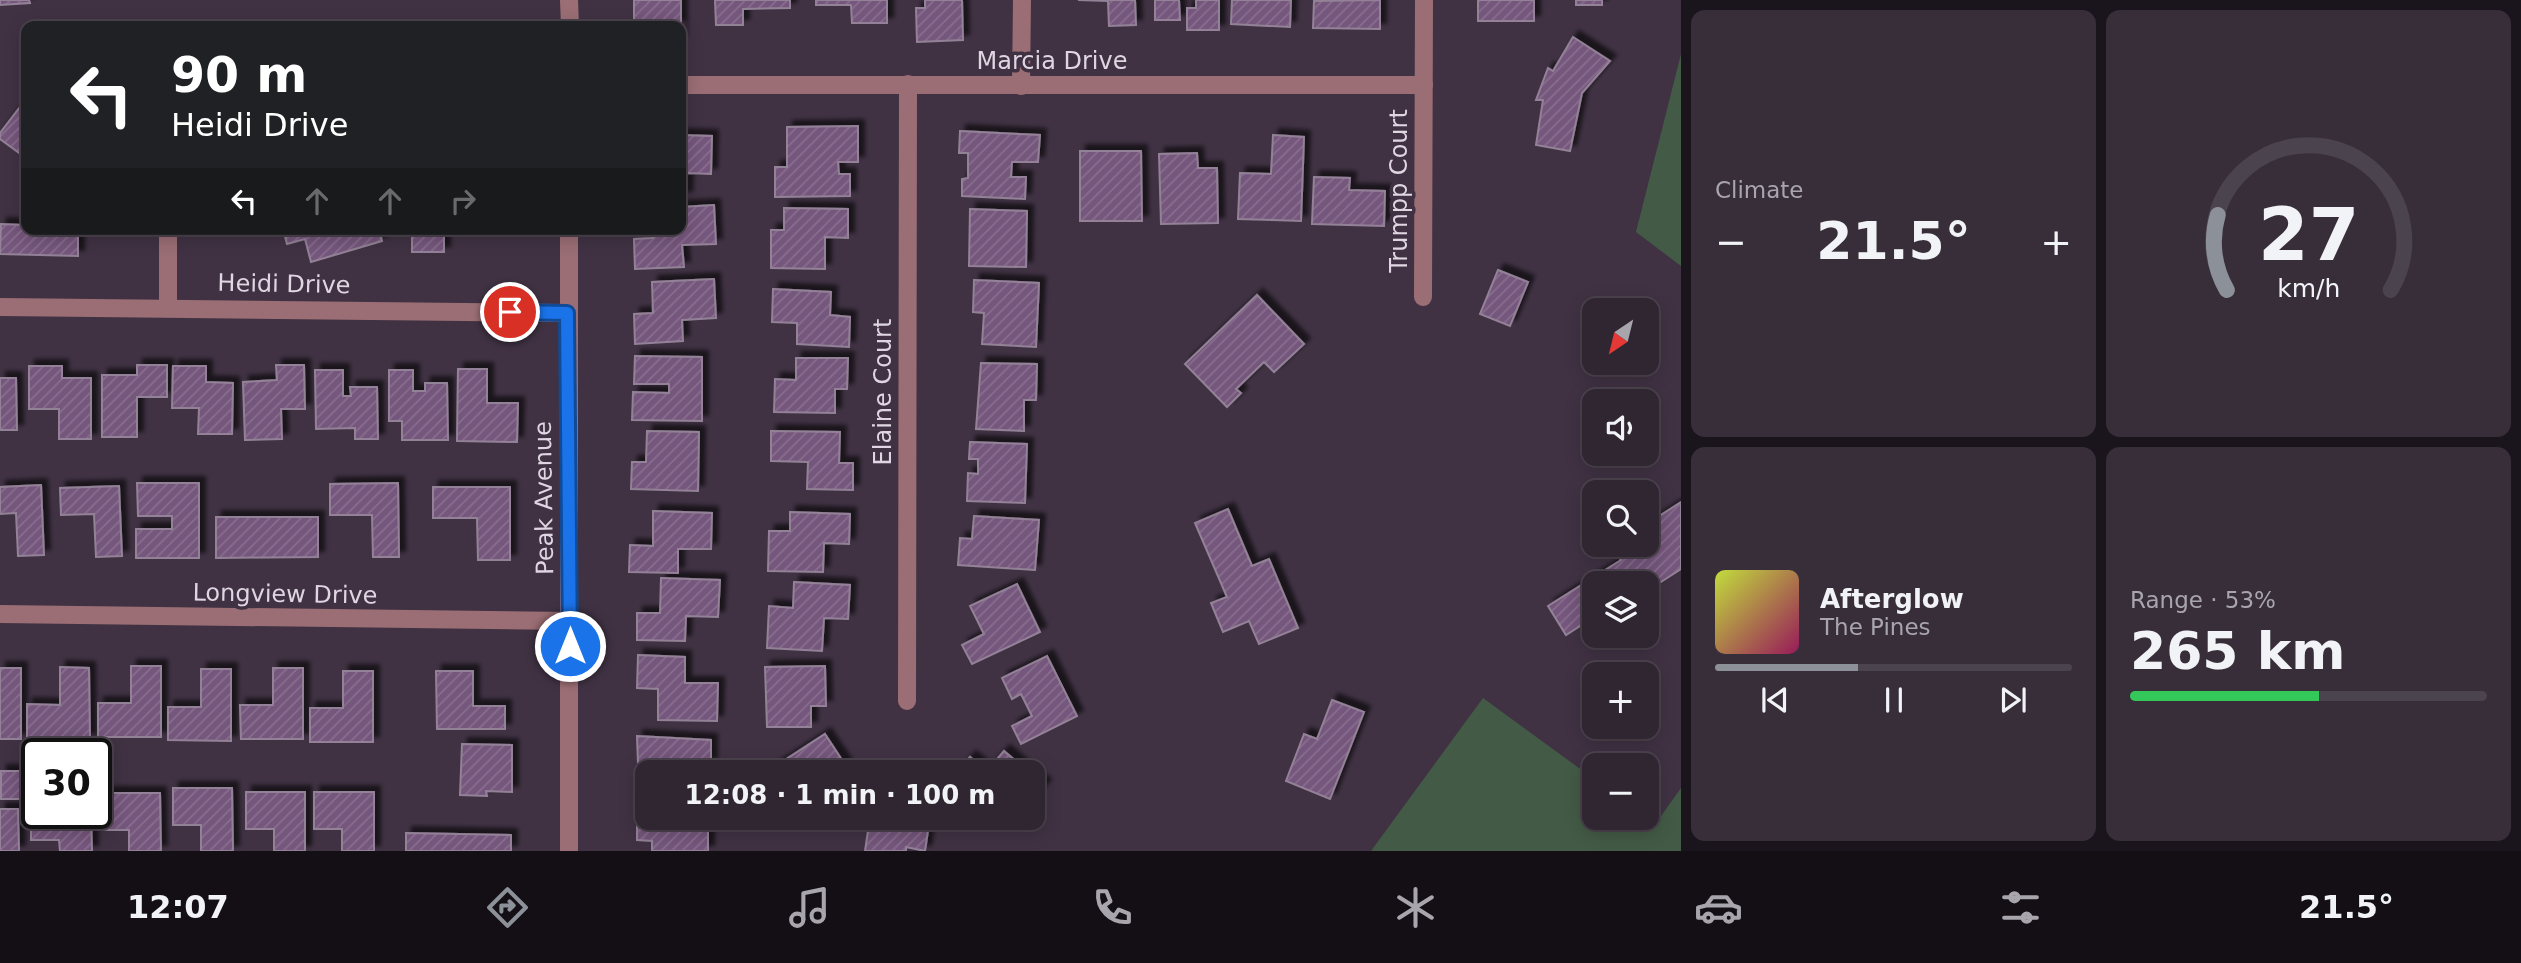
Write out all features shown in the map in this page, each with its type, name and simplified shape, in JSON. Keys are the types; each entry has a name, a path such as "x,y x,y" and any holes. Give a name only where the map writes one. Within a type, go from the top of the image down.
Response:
{"street":[{"path":"569,0 570,21"},
{"path":"1021,86 1022,0"},
{"name":"Trumpp Court","path":"1423,297 1424,0"},
{"name":"Elaine Court","path":"907,701 908,84"},
{"name":"Marcia Drive","path":"686,85 1424,85"},
{"path":"168,235 168,307"},
{"name":"Peak Avenue","path":"569,235 569,851"},
{"name":"Heidi Drive","path":"0,307 567,313"},
{"name":"Longview Drive","path":"0,614 570,621"}],"green space":[{"path":"1681,54 1681,266 1636,232"},
{"path":"1483,698 1582,770 1582,830 1659,830 1659,819 1681,788 1681,851 1371,851"}],"building":[{"path":"0,0 29,0 30,3 0,5"},
{"path":"634,0 681,0 681,21 634,21"},
{"path":"715,0 790,0 790,8 743,9 743,25 716,25"},
{"path":"816,0 887,0 887,23 852,23 851,5 816,5"},
{"path":"925,0 962,0 963,40 917,42 916,8 925,8"},
{"path":"1078,0 1135,0 1136,25 1109,26 1108,1"},
{"path":"1155,0 1179,0 1180,20 1155,20"},
{"path":"1196,0 1219,0 1219,30 1187,30 1187,8 1196,8"},
{"path":"1232,0 1291,0 1290,27 1231,24"},
{"path":"1380,0 1380,29 1313,28 1314,1"},
{"path":"1478,0 1534,0 1534,21 1478,21"},
{"path":"1576,0 1602,0 1602,5 1576,5"},
{"path":"1573,37 1610,61 1582,93 1570,151 1536,145 1543,100 1536,100 1548,68 1553,71"},
{"path":"20,107 21,154 0,139 0,133"},
{"path":"858,126 858,162 838,162 839,174 850,174 850,196 775,197 775,167 787,167 787,127"},
{"path":"960,131 1040,135 1038,162 1012,162 1011,177 1026,177 1025,199 962,196 962,179 968,178 968,153 959,153"},
{"path":"686,135 712,136 711,174 687,173 686,197"},
{"path":"1273,135 1304,137 1301,221 1238,219 1240,173 1271,174"},
{"path":"1080,151 1141,151 1142,221 1080,221"},
{"path":"1197,153 1198,168 1217,168 1218,223 1161,224 1159,154"},
{"path":"1314,177 1350,178 1349,190 1385,191 1384,226 1312,224"},
{"path":"714,205 716,244 682,245 684,267 635,269 634,239 653,238 653,235 686,235 686,207"},
{"path":"784,208 848,209 848,238 825,237 825,269 771,268 771,230 784,230"},
{"path":"970,209 1027,211 1026,267 969,266"},
{"path":"1,224 21,225 21,235 78,235 78,256 0,254"},
{"path":"285,235 380,235 382,241 311,262 305,239 287,244"},
{"path":"412,235 444,235 444,252 412,252"},
{"path":"444,235 507,235 507,236"},
{"path":"1498,270 1528,282 1510,326 1480,314"},
{"path":"714,279 716,318 682,320 683,341 635,344 634,314 653,313 652,282"},
{"path":"974,280 1039,283 1036,347 982,344 984,313 973,312"},
{"path":"773,289 831,292 830,315 850,317 849,347 797,344 797,323 772,322"},
{"path":"1257,295 1304,344 1274,372 1264,362 1236,389 1241,393 1227,407 1185,364"},
{"path":"635,356 702,357 702,421 632,420 633,392 669,393 669,384 634,384"},
{"path":"796,358 848,358 847,389 835,389 835,413 774,412 775,379 796,380"},
{"path":"981,363 1037,364 1036,400 1024,400 1024,431 976,429"},
{"path":"137,365 167,365 167,397 137,397 137,437 102,437 102,375 137,375"},
{"path":"276,365 304,365 305,409 281,409 282,439 245,440 243,382 277,380"},
{"path":"29,366 62,366 62,378 91,378 91,439 59,439 59,409 29,409"},
{"path":"173,366 206,366 206,382 233,383 232,434 198,434 199,408 172,408"},
{"path":"458,369 487,369 487,403 518,403 517,442 457,441"},
{"path":"315,370 343,370 343,396 351,396 350,387 377,387 378,439 355,439 355,428 316,429"},
{"path":"389,370 413,370 413,391 425,391 425,383 447,383 448,440 402,440 402,421 389,421"},
{"path":"0,378 16,378 17,430 0,430"},
{"path":"647,431 699,432 698,491 631,489 632,462 646,462"},
{"path":"771,431 840,432 839,463 853,463 853,490 807,489 808,462 771,461"},
{"path":"970,442 1027,444 1025,503 967,501 968,473 978,474 978,459 969,459"},
{"path":"137,483 199,483 199,558 136,558 136,529 172,529 172,516 138,516"},
{"path":"398,483 399,557 373,557 372,515 330,515 330,484"},
{"path":"41,485 44,555 18,556 16,513 0,514 0,487"},
{"path":"119,486 122,556 96,557 94,514 61,515 60,488"},
{"path":"433,487 510,487 510,560 478,560 477,518 433,518"},
{"path":"1681,502 1681,569 1659,583 1659,571 1604,571 1621,560 1619,557 1659,557 1659,516"},
{"path":"1228,509 1252,566 1269,559 1298,628 1259,644 1249,621 1223,632 1211,603 1227,597 1195,523"},
{"path":"653,511 712,513 711,549 678,549 678,573 629,572 630,545 653,546"},
{"path":"790,512 850,514 849,544 824,543 823,572 768,571 769,531 790,531"},
{"path":"974,516 1039,520 1035,570 958,565 960,538 972,539"},
{"path":"216,517 318,517 318,557 216,558"},
{"path":"661,578 720,580 718,617 686,616 685,641 637,640 637,613 660,613"},
{"path":"794,582 850,585 848,619 824,618 822,651 767,648 769,606 793,608"},
{"path":"1017,584 1040,632 972,664 962,645 984,634 970,606"},
{"path":"1582,585 1582,625 1566,635 1548,606"},
{"path":"638,655 685,657 685,683 718,683 717,721 658,720 658,689 637,688"},
{"path":"1047,656 1077,716 1021,744 1012,726 1032,716 1021,694 1012,699 1002,678"},
{"path":"131,666 161,666 161,737 98,737 98,703 131,703"},
{"path":"825,666 826,706 811,706 811,727 767,727 765,667"},
{"path":"60,667 89,668 90,738 27,738 27,704 60,705"},
{"path":"0,668 21,668 21,739 0,739"},
{"path":"273,668 303,668 303,739 241,739 240,705 273,705"},
{"path":"201,669 231,669 231,741 168,740 168,707 201,707"},
{"path":"343,671 373,671 373,742 310,742 310,708 343,708"},
{"path":"436,671 473,671 473,706 505,706 505,729 437,729"},
{"path":"1332,700 1364,712 1330,799 1286,781 1304,734 1317,739"},
{"path":"825,734 842,760 785,760"},
{"path":"637,736 711,740 711,760 638,760"},
{"path":"462,744 512,745 512,792 486,791 487,796 460,795"},
{"path":"1004,751 1015,760 996,760"},
{"path":"1,771 20,771 20,799 1,799"},
{"path":"173,788 232,788 233,851 201,851 201,825 173,825"},
{"path":"246,792 305,792 305,851 274,851 274,829 246,829"},
{"path":"314,792 374,792 374,851 342,851 342,829 314,829"},
{"path":"112,793 160,793 161,851 129,851 129,830 101,830 112,829"},
{"path":"0,809 18,809 19,851 0,851"},
{"path":"31,829 91,829 92,851 60,851 59,840 31,840"},
{"path":"637,830 708,830 708,851 652,851 652,841 637,840"},
{"path":"868,830 928,830 925,851 906,847 906,851 865,851"},
{"path":"406,833 511,835 511,851 406,851"}],"route":[{"path":"510,312 567,313 570,646"}]}
